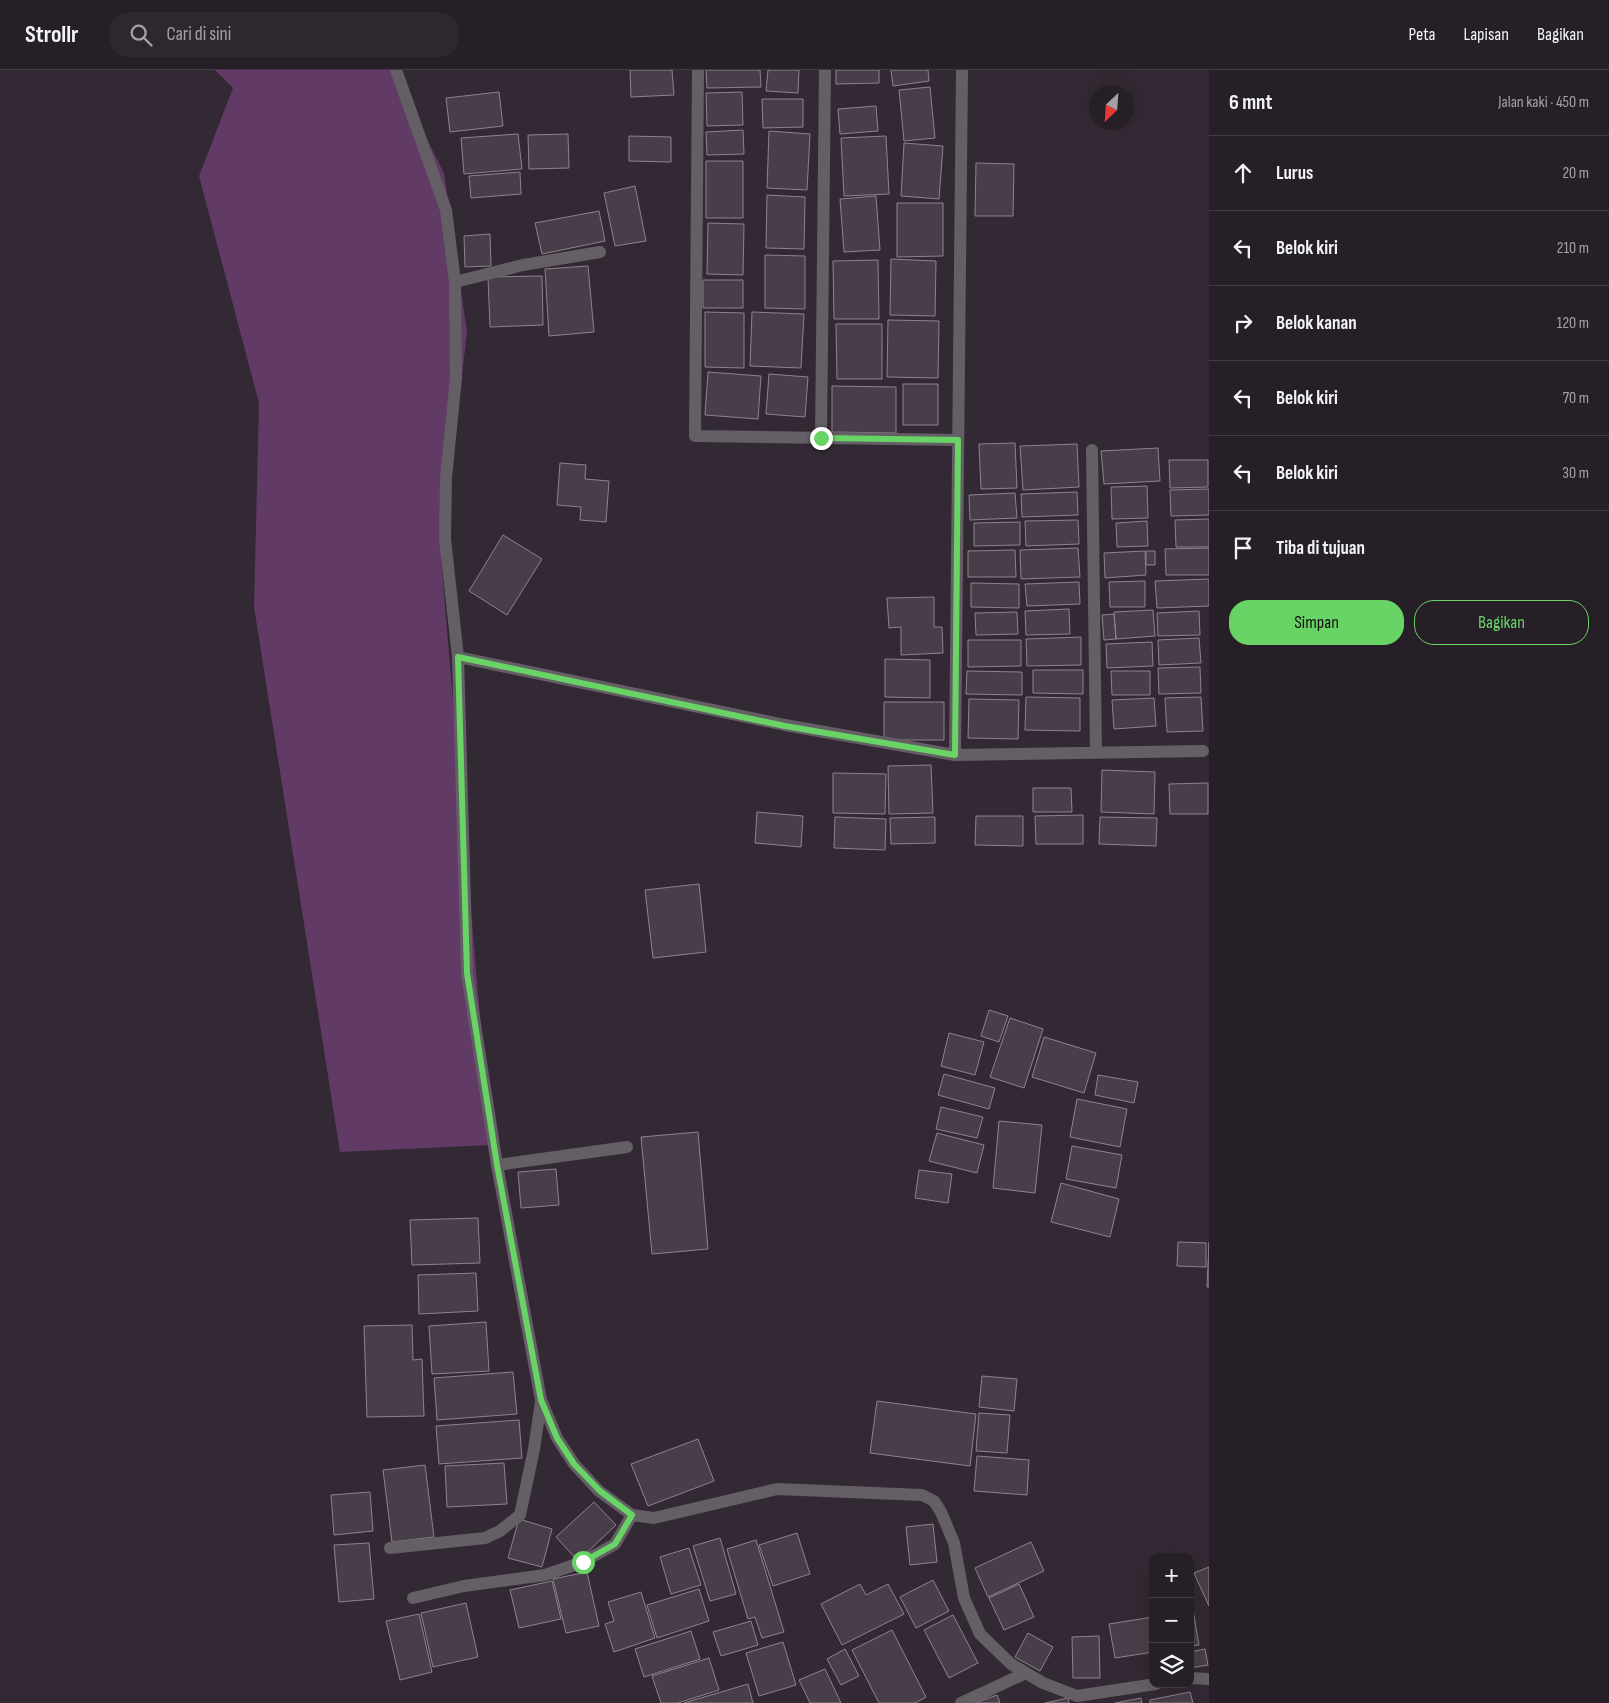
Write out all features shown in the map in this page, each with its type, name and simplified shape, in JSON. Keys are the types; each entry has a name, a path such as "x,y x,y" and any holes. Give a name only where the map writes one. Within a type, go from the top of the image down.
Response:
{"street":[{"path":"396,70 446,210 455,282 456,378 446,478 445,539 458,657 467,973 497,1165 541,1400 557,1438 574,1464 600,1491 632,1515 654,1518 776,1489 922,1495 934,1501 941,1512 954,1543 964,1598 980,1634 1012,1664 1043,1683 1077,1696 1149,1685"},
{"path":"698,70 695,436 958,440"},
{"path":"821,438 825,70"},
{"path":"955,755 962,70"},
{"path":"455,282 522,265 600,252"},
{"path":"1092,450 1096,753"},
{"path":"458,657 785,726 955,755 1203,752"},
{"path":"497,1165 627,1147"},
{"path":"390,1548 485,1538 500,1531 520,1516 534,1450 541,1400"},
{"path":"412,1598 464,1586 545,1575 583,1562 615,1544 632,1515"},
{"path":"961,1703 1026,1673"},
{"path":"1194,1678 1209,1679"}],"shaded area":[{"path":"215,70 392,70 444,173 467,332 441,559 491,1145 340,1152 254,607 259,403 199,176 233,88"}],"building":[{"path":"630,70 672,70 674,95 631,97"},
{"path":"706,70 760,70 761,87 707,88"},
{"path":"768,70 799,70 798,93 766,91"},
{"path":"836,70 879,70 879,83 836,84"},
{"path":"891,70 928,70 929,81 893,86"},
{"path":"930,87 935,138 904,141 899,90"},
{"path":"499,92 503,126 450,132 446,98"},
{"path":"742,92 743,125 707,126 706,93"},
{"path":"762,99 803,99 803,127 763,128"},
{"path":"876,106 878,131 840,134 838,109"},
{"path":"743,130 744,154 707,155 706,132"},
{"path":"769,131 810,134 807,190 767,188"},
{"path":"518,134 522,169 464,174 461,138"},
{"path":"568,134 569,168 529,169 528,135"},
{"path":"629,136 671,137 671,162 629,161"},
{"path":"886,136 889,194 844,196 841,138"},
{"path":"904,143 943,146 939,199 901,196"},
{"path":"706,161 743,161 743,218 706,218"},
{"path":"976,163 1014,164 1013,216 975,216"},
{"path":"520,172 521,194 471,198 469,176"},
{"path":"635,186 646,241 615,246 604,193"},
{"path":"767,195 805,197 804,249 766,248"},
{"path":"876,196 880,250 844,252 840,199"},
{"path":"897,203 943,203 943,256 897,257"},
{"path":"599,211 605,241 542,254 535,223"},
{"path":"708,223 744,224 743,275 707,274"},
{"path":"490,234 491,266 465,267 464,236"},
{"path":"765,255 805,256 805,309 765,308"},
{"path":"891,259 936,261 935,316 890,315"},
{"path":"878,260 879,319 834,319 833,261"},
{"path":"588,266 594,332 549,336 545,269"},
{"path":"542,276 543,325 490,327 488,277"},
{"path":"703,280 743,280 743,308 703,308"},
{"path":"705,312 744,313 744,368 705,367"},
{"path":"752,312 804,314 801,368 750,366"},
{"path":"888,320 939,321 938,378 887,377"},
{"path":"836,324 882,324 882,379 837,379"},
{"path":"708,372 761,376 758,419 705,415"},
{"path":"769,374 808,377 805,417 766,414"},
{"path":"903,384 938,384 938,425 903,425"},
{"path":"832,386 896,387 896,433 832,432"},
{"path":"1015,443 1017,488 981,489 979,444"},
{"path":"1077,444 1079,487 1023,490 1020,446"},
{"path":"1158,448 1160,481 1104,484 1101,451"},
{"path":"1169,460 1208,460 1208,487 1170,488"},
{"path":"560,463 586,465 585,479 609,481 606,522 580,520 581,507 557,505"},
{"path":"1147,486 1148,518 1112,519 1111,487"},
{"path":"1209,489 1209,515 1171,516 1170,490"},
{"path":"1077,492 1078,515 1022,517 1021,494"},
{"path":"1015,493 1017,518 970,520 969,495"},
{"path":"1209,519 1209,547 1176,547 1175,520"},
{"path":"1078,520 1079,544 1026,546 1025,521"},
{"path":"1147,521 1148,546 1117,547 1116,523"},
{"path":"1020,522 1020,545 974,546 974,523"},
{"path":"503,535 542,559 507,615 469,591"},
{"path":"1078,548 1080,577 1021,579 1020,550"},
{"path":"1209,548 1209,575 1166,575 1165,549"},
{"path":"1015,550 1016,577 968,577 968,551"},
{"path":"1145,551 1146,575 1105,578 1104,553"},
{"path":"1146,551 1155,551 1155,565 1146,565"},
{"path":"1209,579 1209,606 1157,608 1155,581"},
{"path":"1145,581 1145,607 1110,607 1109,582"},
{"path":"1079,582 1080,604 1027,606 1025,584"},
{"path":"971,583 1019,584 1019,608 971,607"},
{"path":"934,597 934,627 942,627 943,653 901,655 901,627 889,628 887,598"},
{"path":"1069,609 1070,634 1026,635 1025,611"},
{"path":"1153,610 1155,636 1116,639 1114,612"},
{"path":"1199,611 1200,635 1158,636 1157,613"},
{"path":"1017,612 1018,634 976,635 975,613"},
{"path":"1114,614 1116,639 1104,640 1102,615"},
{"path":"1081,637 1081,665 1027,666 1026,639"},
{"path":"1199,638 1201,663 1159,665 1158,640"},
{"path":"968,640 1021,640 1021,666 968,667"},
{"path":"1152,642 1153,666 1107,668 1106,644"},
{"path":"885,659 930,660 930,698 885,697"},
{"path":"1200,667 1201,693 1159,694 1158,668"},
{"path":"1033,670 1083,670 1083,694 1033,693"},
{"path":"967,671 1022,672 1022,695 966,694"},
{"path":"1111,671 1150,671 1150,695 1112,695"},
{"path":"1026,697 1080,698 1080,731 1025,730"},
{"path":"1201,697 1203,731 1167,732 1165,698"},
{"path":"1154,698 1156,726 1114,729 1112,700"},
{"path":"969,699 1019,700 1018,739 968,738"},
{"path":"884,702 944,702 944,740 884,740"},
{"path":"931,765 933,813 889,814 888,766"},
{"path":"1102,770 1155,772 1154,814 1101,812"},
{"path":"833,773 886,774 885,814 833,813"},
{"path":"1208,783 1208,814 1170,814 1169,784"},
{"path":"1033,788 1071,788 1072,812 1033,812"},
{"path":"757,812 803,816 801,847 755,843"},
{"path":"1083,815 1083,844 1036,844 1035,816"},
{"path":"976,816 1023,816 1023,846 975,845"},
{"path":"835,817 886,819 885,850 834,848"},
{"path":"935,817 935,843 891,844 890,818"},
{"path":"1100,817 1157,818 1156,846 1099,844"},
{"path":"699,884 706,952 653,958 645,890"},
{"path":"989,1010 1008,1016 999,1042 981,1036"},
{"path":"1010,1018 1043,1029 1024,1088 990,1077"},
{"path":"949,1033 984,1042 975,1075 941,1066"},
{"path":"1044,1037 1096,1053 1084,1093 1032,1077"},
{"path":"944,1074 995,1088 989,1109 938,1095"},
{"path":"1098,1075 1138,1082 1134,1103 1095,1095"},
{"path":"1077,1099 1127,1109 1120,1147 1070,1137"},
{"path":"941,1107 983,1117 977,1138 936,1129"},
{"path":"999,1121 1042,1125 1035,1193 993,1188"},
{"path":"698,1132 708,1249 652,1254 641,1137"},
{"path":"937,1133 984,1145 977,1173 929,1161"},
{"path":"1072,1146 1122,1155 1116,1188 1066,1179"},
{"path":"556,1169 559,1205 521,1208 518,1172"},
{"path":"919,1170 952,1174 948,1203 915,1198"},
{"path":"1061,1183 1119,1199 1110,1237 1051,1222"},
{"path":"478,1218 480,1263 412,1265 410,1220"},
{"path":"1178,1242 1206,1243 1206,1267 1177,1266"},
{"path":"1209,1242 1209,1287 1207,1287"},
{"path":"476,1273 478,1311 419,1314 418,1275"},
{"path":"486,1322 489,1371 432,1374 429,1326"},
{"path":"412,1325 413,1360 422,1359 424,1416 367,1417 364,1326"},
{"path":"513,1372 517,1414 437,1420 434,1378"},
{"path":"982,1376 1017,1379 1014,1411 979,1407"},
{"path":"877,1401 976,1414 970,1466 870,1453"},
{"path":"979,1413 1010,1415 1007,1453 976,1451"},
{"path":"519,1420 522,1458 439,1464 436,1426"},
{"path":"698,1439 714,1481 648,1506 631,1464"},
{"path":"977,1456 1029,1460 1027,1495 974,1491"},
{"path":"504,1463 507,1504 447,1507 445,1466"},
{"path":"425,1465 434,1537 392,1542 383,1470"},
{"path":"370,1492 373,1531 334,1535 331,1495"},
{"path":"594,1502 616,1525 578,1561 556,1537"},
{"path":"519,1519 552,1529 542,1567 508,1558"},
{"path":"933,1524 937,1562 910,1565 906,1527"},
{"path":"797,1533 810,1574 773,1586 759,1545"},
{"path":"720,1538 736,1594 710,1601 693,1546"},
{"path":"756,1540 784,1632 762,1638 755,1617 748,1619 727,1549"},
{"path":"1031,1542 1044,1571 988,1597 975,1568"},
{"path":"369,1543 374,1599 339,1602 334,1545"},
{"path":"689,1548 701,1585 671,1594 660,1557"},
{"path":"1209,1567 1209,1606 1194,1573"},
{"path":"587,1572 599,1626 566,1633 553,1579"},
{"path":"933,1580 949,1611 916,1628 900,1597"},
{"path":"552,1581 561,1619 519,1628 510,1590"},
{"path":"860,1584 866,1595 888,1584 904,1614 842,1645 821,1604"},
{"path":"1019,1584 1034,1617 1004,1630 989,1598"},
{"path":"699,1589 709,1621 657,1638 647,1605"},
{"path":"641,1592 655,1638 614,1652 605,1624 614,1621 608,1602"},
{"path":"466,1603 478,1657 433,1667 421,1613"},
{"path":"419,1614 432,1672 400,1680 386,1621"},
{"path":"953,1615 978,1663 949,1678 924,1630"},
{"path":"1194,1616 1199,1645 1194,1646"},
{"path":"1149,1618 1149,1653 1115,1658 1109,1624"},
{"path":"751,1621 758,1645 721,1656 713,1632"},
{"path":"892,1630 926,1697 915,1703 879,1703 852,1650"},
{"path":"691,1631 700,1659 644,1677 635,1649"},
{"path":"1028,1633 1053,1647 1040,1671 1015,1657"},
{"path":"1099,1636 1100,1678 1073,1678 1072,1637"},
{"path":"783,1642 796,1685 759,1696 746,1653"},
{"path":"845,1649 859,1676 841,1685 827,1659"},
{"path":"1205,1649 1208,1665 1194,1667 1194,1651"},
{"path":"709,1658 719,1690 678,1703 661,1703 652,1676"},
{"path":"825,1669 841,1703 810,1703 799,1680"},
{"path":"748,1684 753,1703 684,1703"},
{"path":"1190,1692 1193,1703 1150,1703 1150,1700"},
{"path":"997,1695 1000,1703 975,1703"},
{"path":"1068,1698 1069,1703 1045,1703"},
{"path":"1141,1698 1142,1703 1115,1703"}],"route":[{"path":"583,1562 615,1544 632,1515 600,1491 574,1464 557,1438 541,1400 497,1165 467,973 458,657 785,726 955,755 958,440 821,438"}]}
